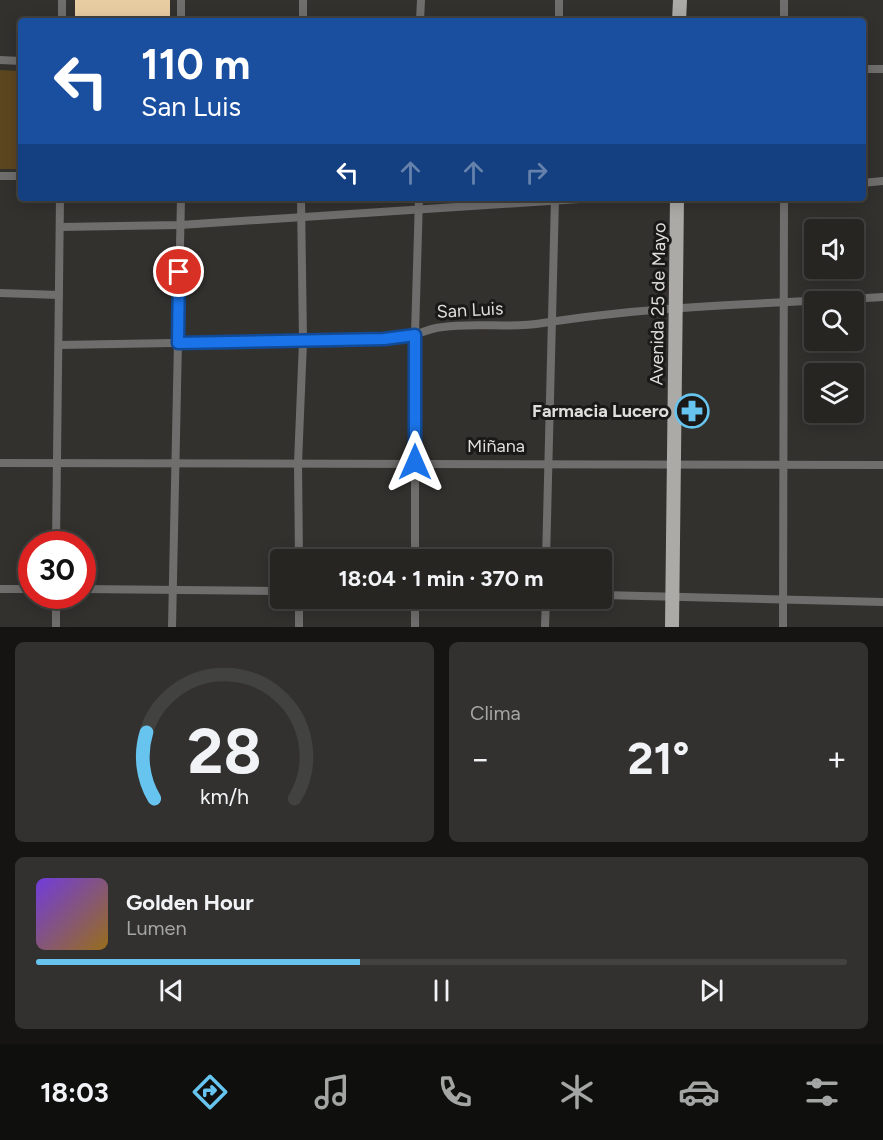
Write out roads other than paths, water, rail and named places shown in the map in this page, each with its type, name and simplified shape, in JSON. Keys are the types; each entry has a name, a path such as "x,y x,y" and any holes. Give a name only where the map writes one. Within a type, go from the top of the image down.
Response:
{"main road":[{"path":"670,0 670,18"},
{"path":"679,18 680,0"},
{"name":"Avenida 25 de Mayo","path":"663,627 667,596 671,311 668,201"},
{"name":"Avenida 25 de Mayo","path":"671,311 677,201"},
{"name":"Avenida 25 de Mayo","path":"667,596 672,627"}],"street":[{"path":"62,0 62,18"},
{"path":"181,0 181,18"},
{"path":"303,0 303,18"},
{"path":"420,18 421,0"},
{"path":"559,0 559,18"},
{"path":"784,0 784,18"},
{"path":"0,60 18,61"},
{"path":"866,69 883,69"},
{"path":"0,176 18,176"},
{"path":"866,183 883,181"},
{"path":"56,531 60,201"},
{"path":"172,627 180,201"},
{"path":"298,549 298,463 303,342 301,201"},
{"path":"415,549 415,335 419,201"},
{"path":"60,227 180,225 540,201"},
{"path":"546,549 555,201"},
{"path":"783,627 784,201"},
{"path":"0,293 59,295"},
{"name":"San Luis","path":"59,345 405,339 426,330 446,326 543,324 552,321 671,311 883,297"},
{"name":"Miñana","path":"0,463 415,462 883,465"},
{"path":"0,589 18,589"},
{"path":"96,589 270,591"},
{"path":"612,595 883,602"},
{"path":"56,609 56,627"},
{"path":"299,609 299,627"},
{"path":"415,609 415,627"},
{"path":"545,627 546,609"}],"place":[{"name":"Farmacia Lucero","path":"692,411"}]}
